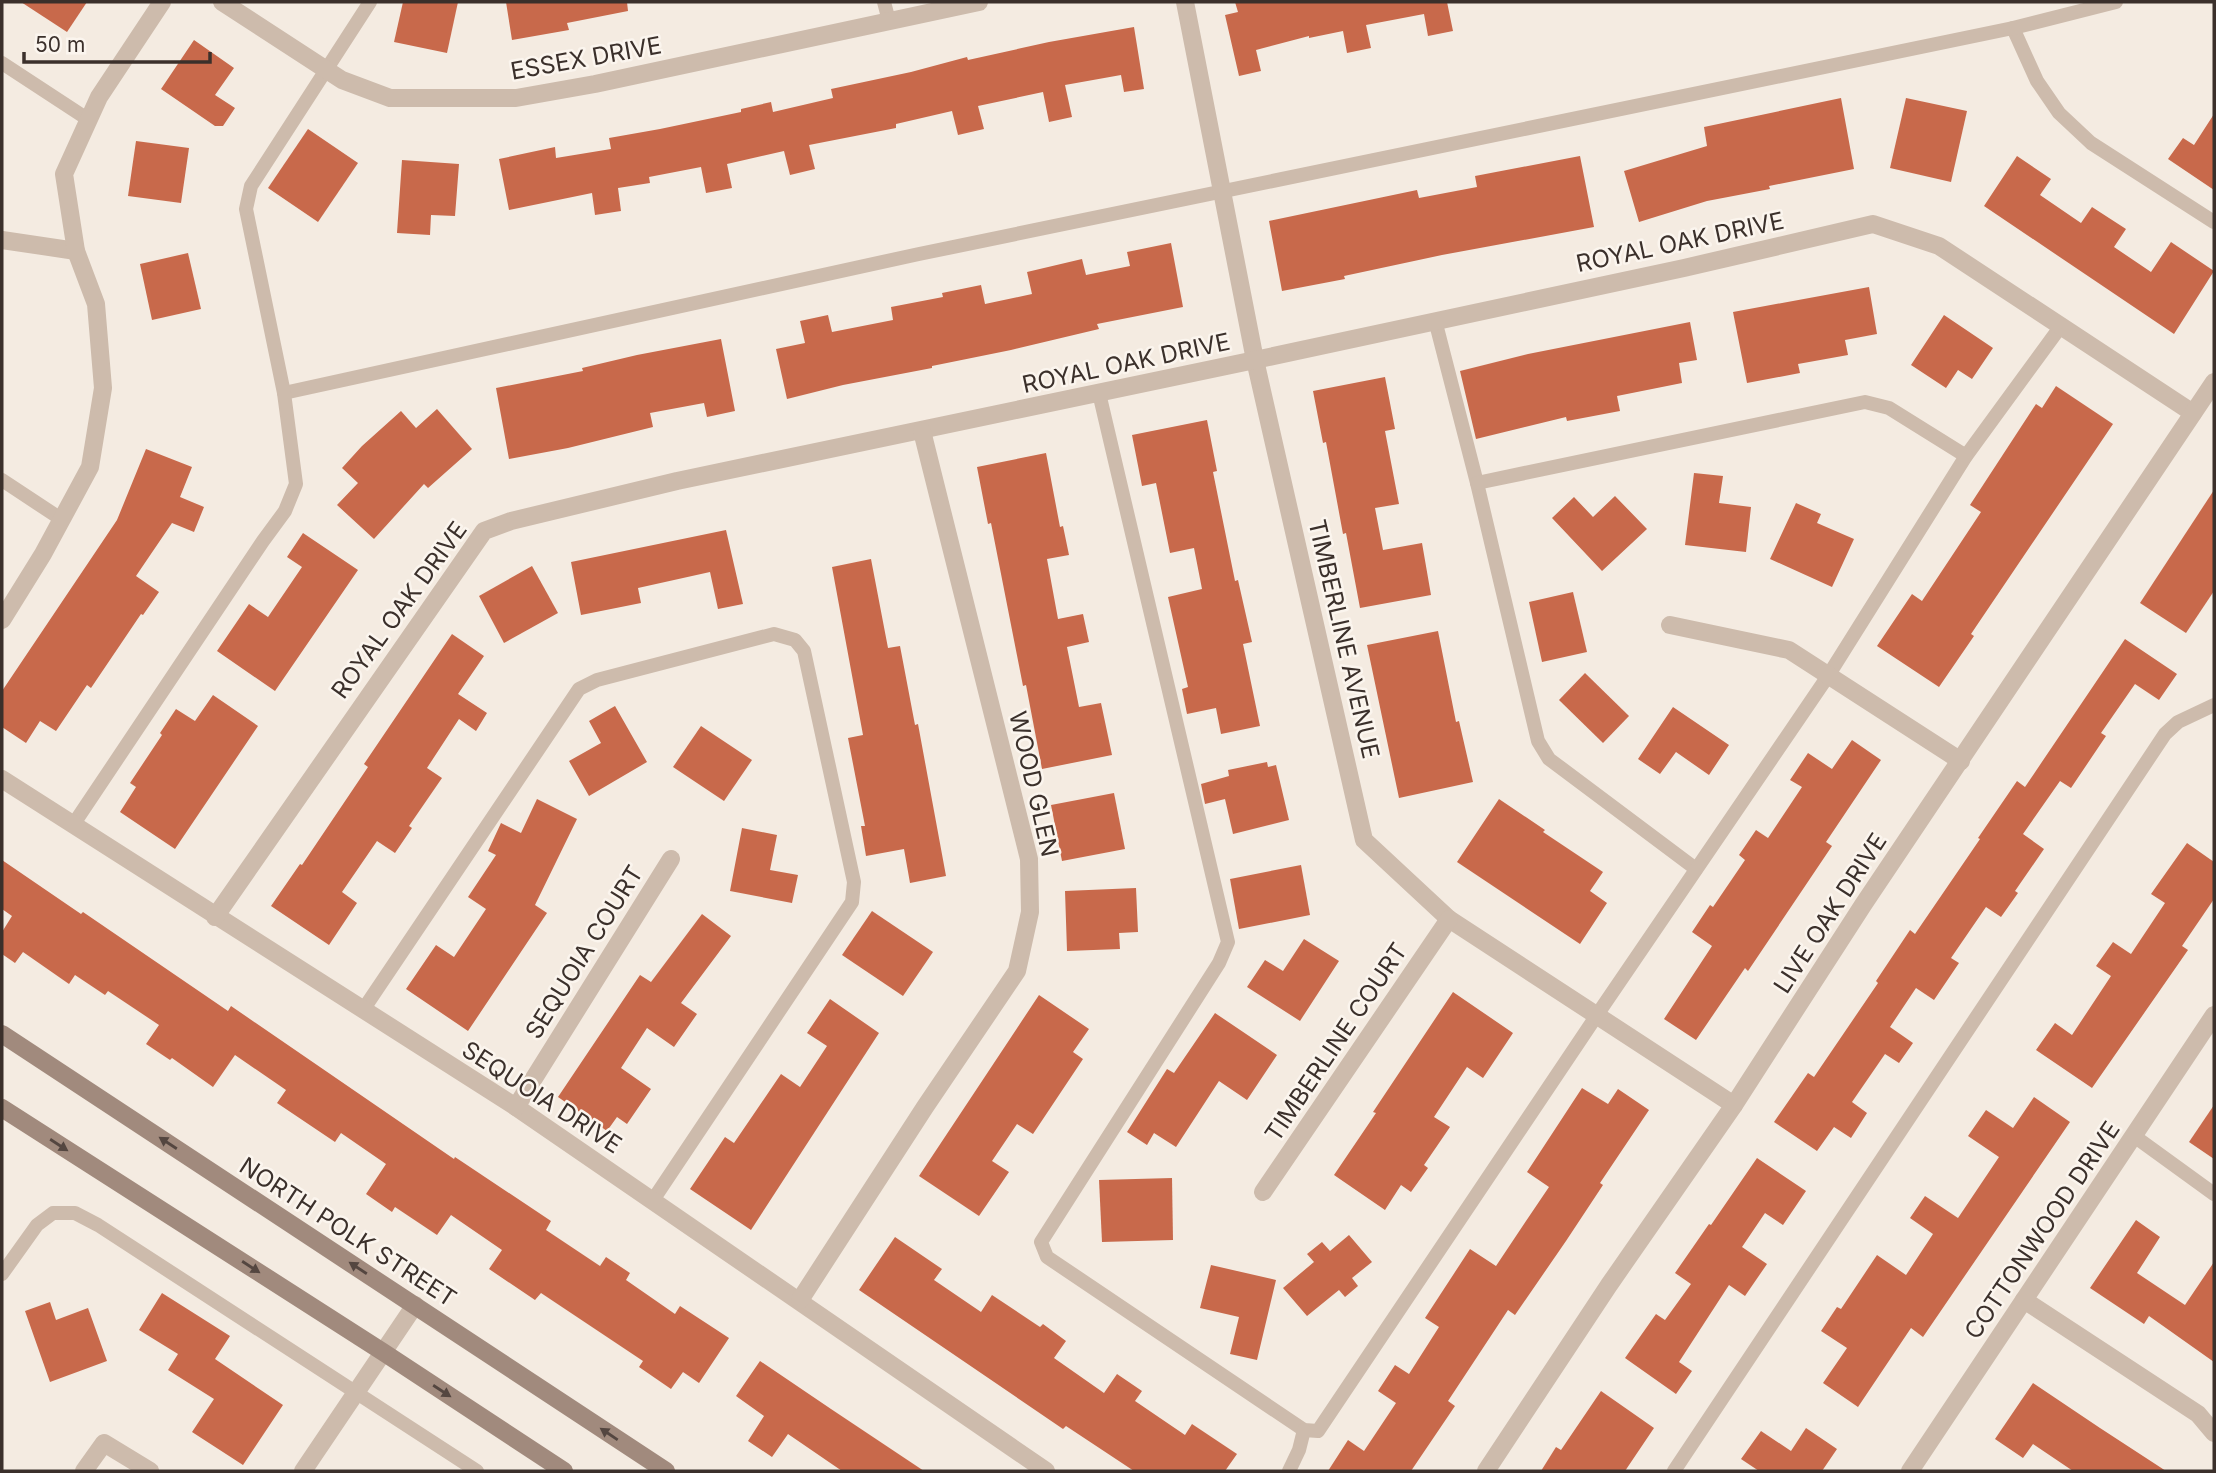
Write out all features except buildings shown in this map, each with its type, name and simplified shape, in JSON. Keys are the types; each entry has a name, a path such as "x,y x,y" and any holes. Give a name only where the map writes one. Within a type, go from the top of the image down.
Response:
{"main road":[{"name":"NORTH POLK STREET","path":"2,1034 666,1471"},
{"path":"2,1108 564,1471"}],"street":[{"path":"2,620 43,554 90,467 103,388 96,304 76,251 64,174 99,97 162,2"},
{"name":"ESSEX DRIVE","path":"222,2 342,80 390,98 516,98 595,84 979,2"},
{"name":"TIMBERLINE AVENUE","path":"1185,2 1255,360 1364,840 1449,919 1734,1105"},
{"name":"ROYAL OAK DRIVE","path":"215,917 484,531 511,521 677,481 1684,268 1873,224 1939,246 2193,413"},
{"path":"2,240 76,251"},
{"name":"LIVE OAK DRIVE","path":"1486,1471 1609,1285 1734,1105 1863,905 2214,383"},
{"name":"WOOD GLEN","path":"800,1300 1017,971 1030,912 1029,859 922,431"},
{"path":"1670,625 1788,650 1961,761"},
{"name":"SEQUOIA DRIVE","path":"2,779 516,1107 1046,1471"},
{"name":"SEQUOIA COURT","path":"516,1107 671,859"},
{"name":"TIMBERLINE COURT","path":"1263,1192 1449,919"},
{"name":"COTTONWOOD DRIVE","path":"1910,1471 2214,1015"},
{"path":"2024,1300 2198,1414 2214,1433"},
{"path":"303,1471 415,1305"},
{"path":"85,1471 104,1443 150,1471"}],"lane":[{"path":"73,825 285,511 296,484 284,393 246,209 251,186 370,2"},
{"path":"884,2 888,21"},
{"path":"284,393 879,263 2012,28 2116,2"},
{"path":"2012,28 2036,81 2059,113 2091,143 2214,222"},
{"path":"2,63 89,120"},
{"path":"1435,320 1538,741 1549,760 1696,869"},
{"path":"1100,393 1228,942 1219,963 1041,1242 1047,1257 1304,1430 1318,1431 1828,676 1966,456 2061,326"},
{"path":"1476,483 1865,402 1889,408 1966,456"},
{"path":"2,480 61,520"},
{"path":"363,1010 579,689 597,680 774,634 795,640 804,651 854,883 852,902 653,1200"},
{"path":"1674,1471 2165,733 2178,722 2214,705"},
{"path":"2134,1136 2214,1194"},
{"path":"2,1274 37,1225 53,1213 75,1213 98,1225 477,1471"},
{"path":"1289,1471 1299,1450 1304,1430"}]}
